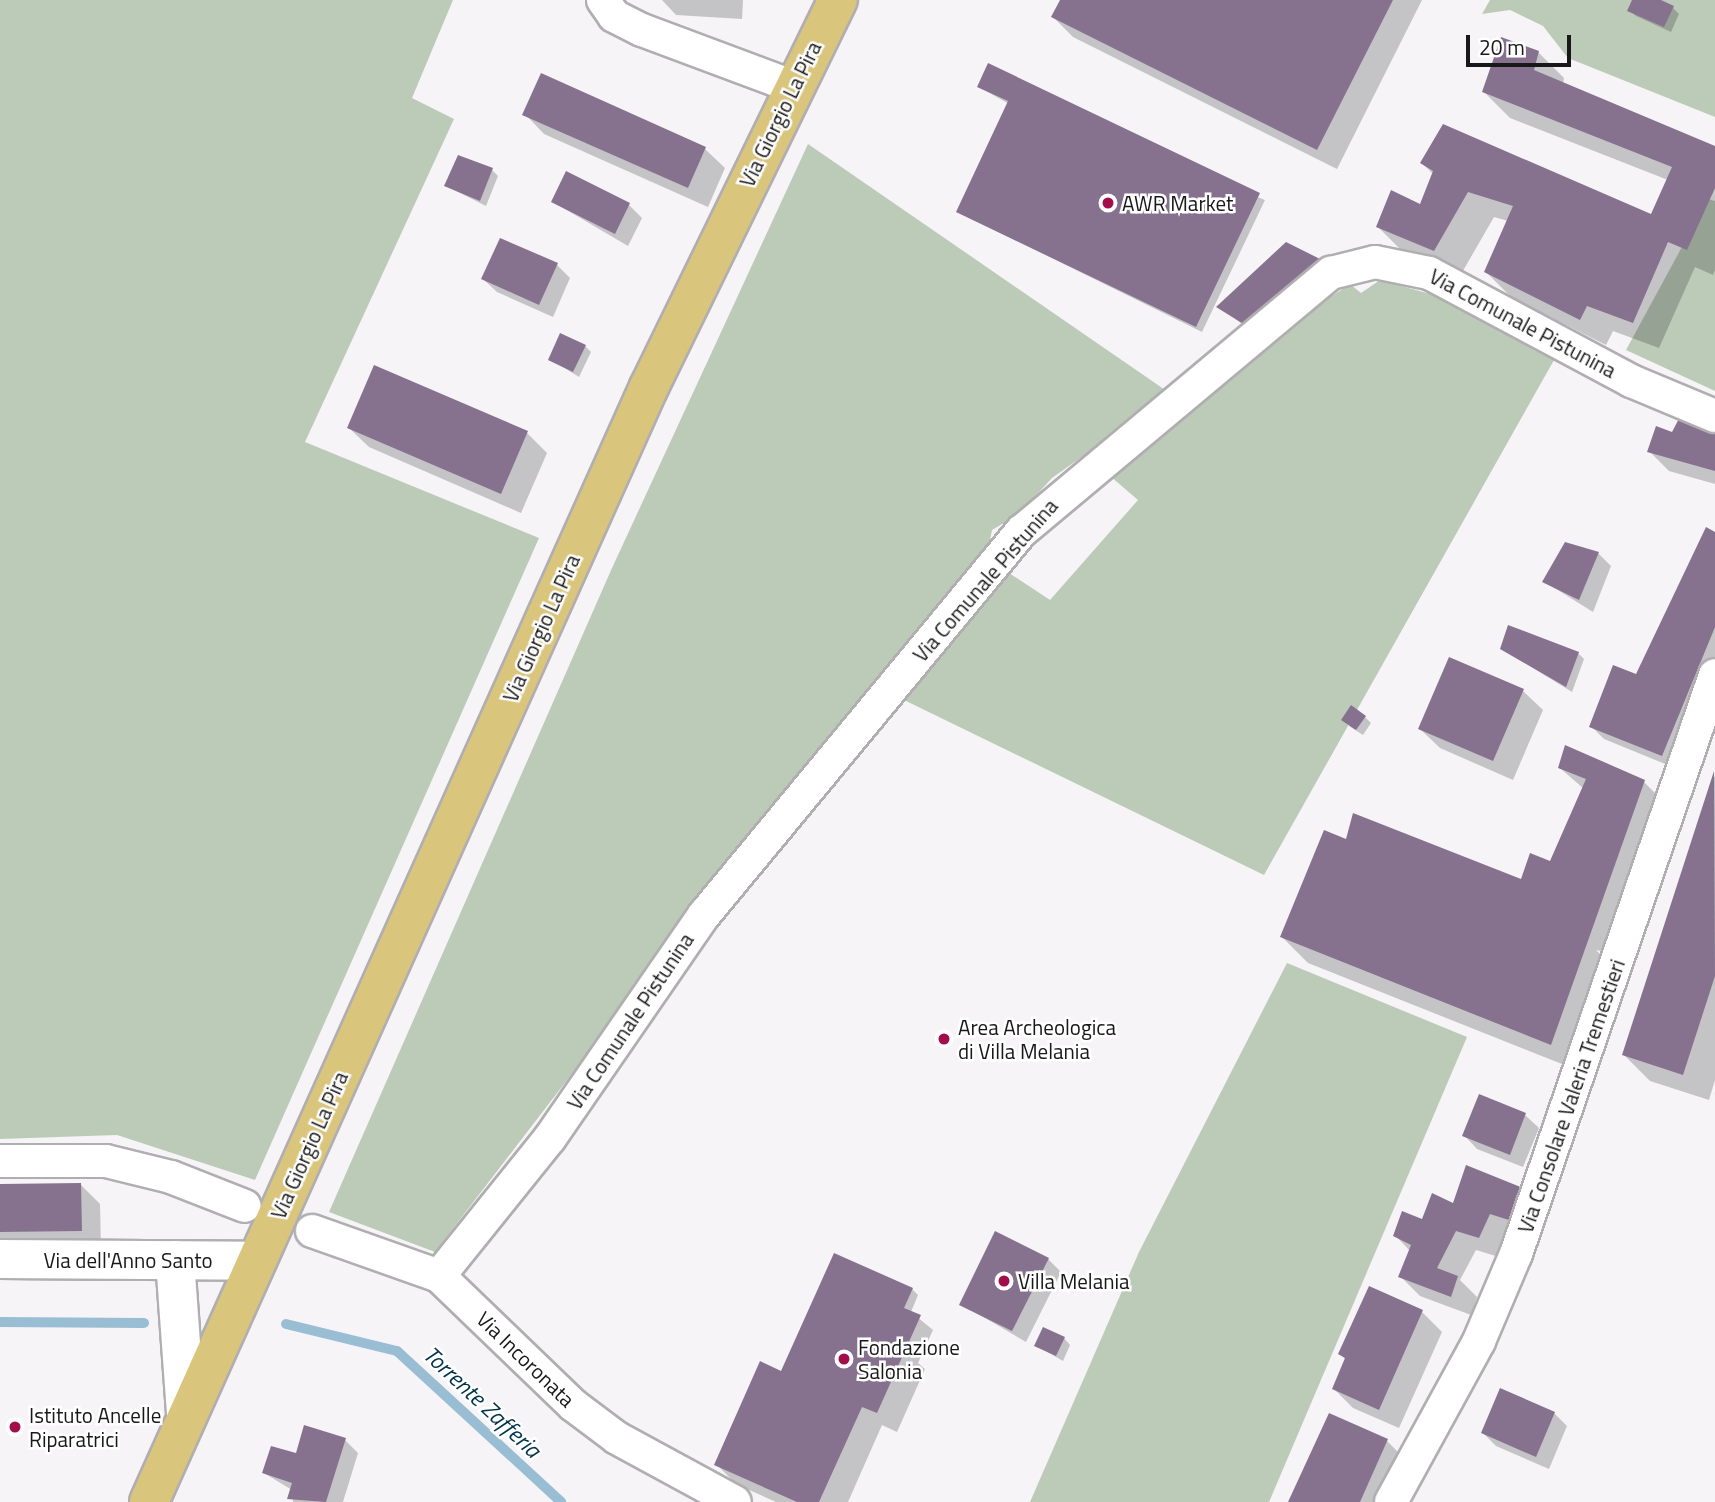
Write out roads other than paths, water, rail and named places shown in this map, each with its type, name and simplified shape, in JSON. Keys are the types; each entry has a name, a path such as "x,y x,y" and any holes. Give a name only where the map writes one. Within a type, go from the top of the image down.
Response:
{"main road":[{"name":"Via Giorgio La Pira","path":"149,1502 186,1414 649,387 792,86 838,0"}],"street":[{"path":"603,0 614,16 642,30 792,86"},
{"name":"Via Comunale Pistunina","path":"439,1276 550,1138 704,915 1022,531 1331,272 1374,262 1429,272 1630,381 1715,416"},
{"name":"Via Consolare Valeria Tremestieri","path":"1391,1502 1479,1341 1516,1254 1715,675"},
{"path":"0,1161 106,1161 171,1177 244,1206"},
{"name":"Via Incoronata","path":"312,1231 439,1276 573,1405 617,1438 735,1502"},
{"name":"Via dell'Anno Santo","path":"0,1259 256,1261"},
{"path":"175,1260 186,1414"}],"waterway":[{"name":"Torrente Zafferia","path":"0,1322 144,1323"},
{"name":"Torrente Zafferia","path":"286,1324 397,1351 561,1502"}],"place":[{"name":"AWR Market","path":"1108,203"},
{"name":"Area Archeologica di Villa Melania","path":"944,1039"},
{"name":"Villa Melania","path":"1004,1281"},
{"name":"Fondazione Salonia","path":"844,1359"},
{"name":"Istituto Ancelle Riparatrici","path":"15,1427"}]}
